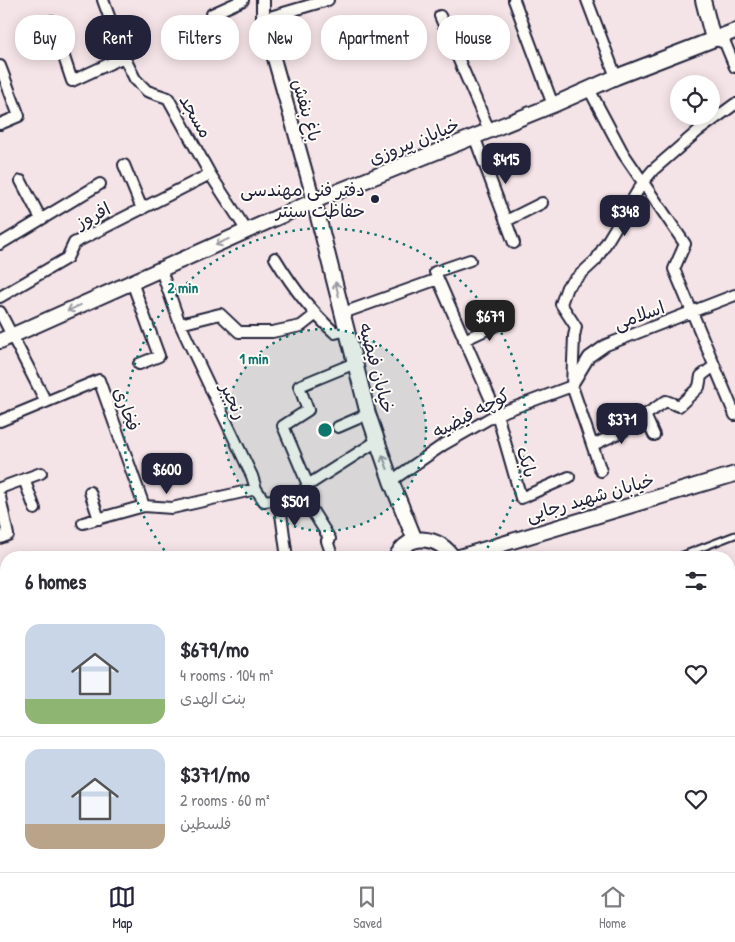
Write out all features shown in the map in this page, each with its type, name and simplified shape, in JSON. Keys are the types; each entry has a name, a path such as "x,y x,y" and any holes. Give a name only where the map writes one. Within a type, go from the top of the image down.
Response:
{"main road":[{"path":"702,0 713,40"},
{"name":"خیابان پیروزی","path":"6,338 314,201 735,30"},
{"name":"خیابان فیضیه","path":"314,201 368,414 415,540"},
{"name":"خیابان شهید رجایی","path":"477,551 735,474"},
{"path":"400,551 415,540 424,539 434,540 450,551"}],"street":[{"name":"مسجد","path":"103,0 109,15"},
{"path":"212,14 243,0"},
{"name":"باغ بنفش","path":"263,0 263,15"},
{"path":"277,15 328,0"},
{"path":"514,0 553,105"},
{"path":"587,0 616,77"},
{"path":"713,40 725,43 735,67"},
{"path":"65,60 72,81 118,60"},
{"name":"مسجد","path":"126,60 135,79 147,91 168,98 210,174 247,231"},
{"name":"باغ بنفش","path":"274,60 314,201"},
{"path":"459,60 489,130"},
{"path":"0,66 19,116 0,124"},
{"path":"589,89 623,153 685,244 674,270 735,415"},
{"path":"600,471 572,386 576,327 561,304 567,287 596,260 643,182 654,170 698,131 735,104"},
{"path":"474,136 514,243"},
{"path":"124,166 142,209"},
{"name":"افروز","path":"0,297 66,258 74,243 210,174"},
{"path":"21,181 41,219"},
{"path":"0,244 100,184"},
{"path":"506,222 542,203"},
{"path":"275,258 291,285 315,315 335,333 347,330"},
{"path":"470,260 435,272 497,414"},
{"name":"رنجبر","path":"161,270 180,324 252,476 256,489"},
{"path":"343,313 438,279"},
{"path":"132,282 159,356 139,364"},
{"name":"اسلامی","path":"572,386 589,357 606,344 692,313 735,295"},
{"path":"0,312 6,338 46,402 0,421"},
{"path":"180,324 220,314 239,332 272,332 301,326 315,315"},
{"path":"464,340 505,321"},
{"path":"308,485 283,426 308,410 299,386 356,362"},
{"path":"593,445 623,431 666,402 679,406 699,387 701,376 714,366"},
{"name":"فخاری","path":"46,402 99,380 144,506"},
{"name":"کوچه فیضیه","path":"392,481 443,445 497,414 572,386"},
{"path":"338,427 368,414"},
{"name":"بابک","path":"497,414 521,498 569,477"},
{"path":"645,415 654,435"},
{"path":"83,523 144,506 172,508 256,489 264,502 298,497 308,485 377,441"},
{"path":"0,488 41,473"},
{"path":"24,479 35,509"},
{"path":"90,492 100,518"},
{"path":"0,497 8,535 0,538"},
{"path":"298,497 313,512 330,539 327,541 331,551"},
{"path":"279,499 286,551"}],"lane":[{"path":"693,551 735,535"}],"place":[{"name":"دفتر فنی مهندسی حفاظت سنتر","path":"375,199"}]}
